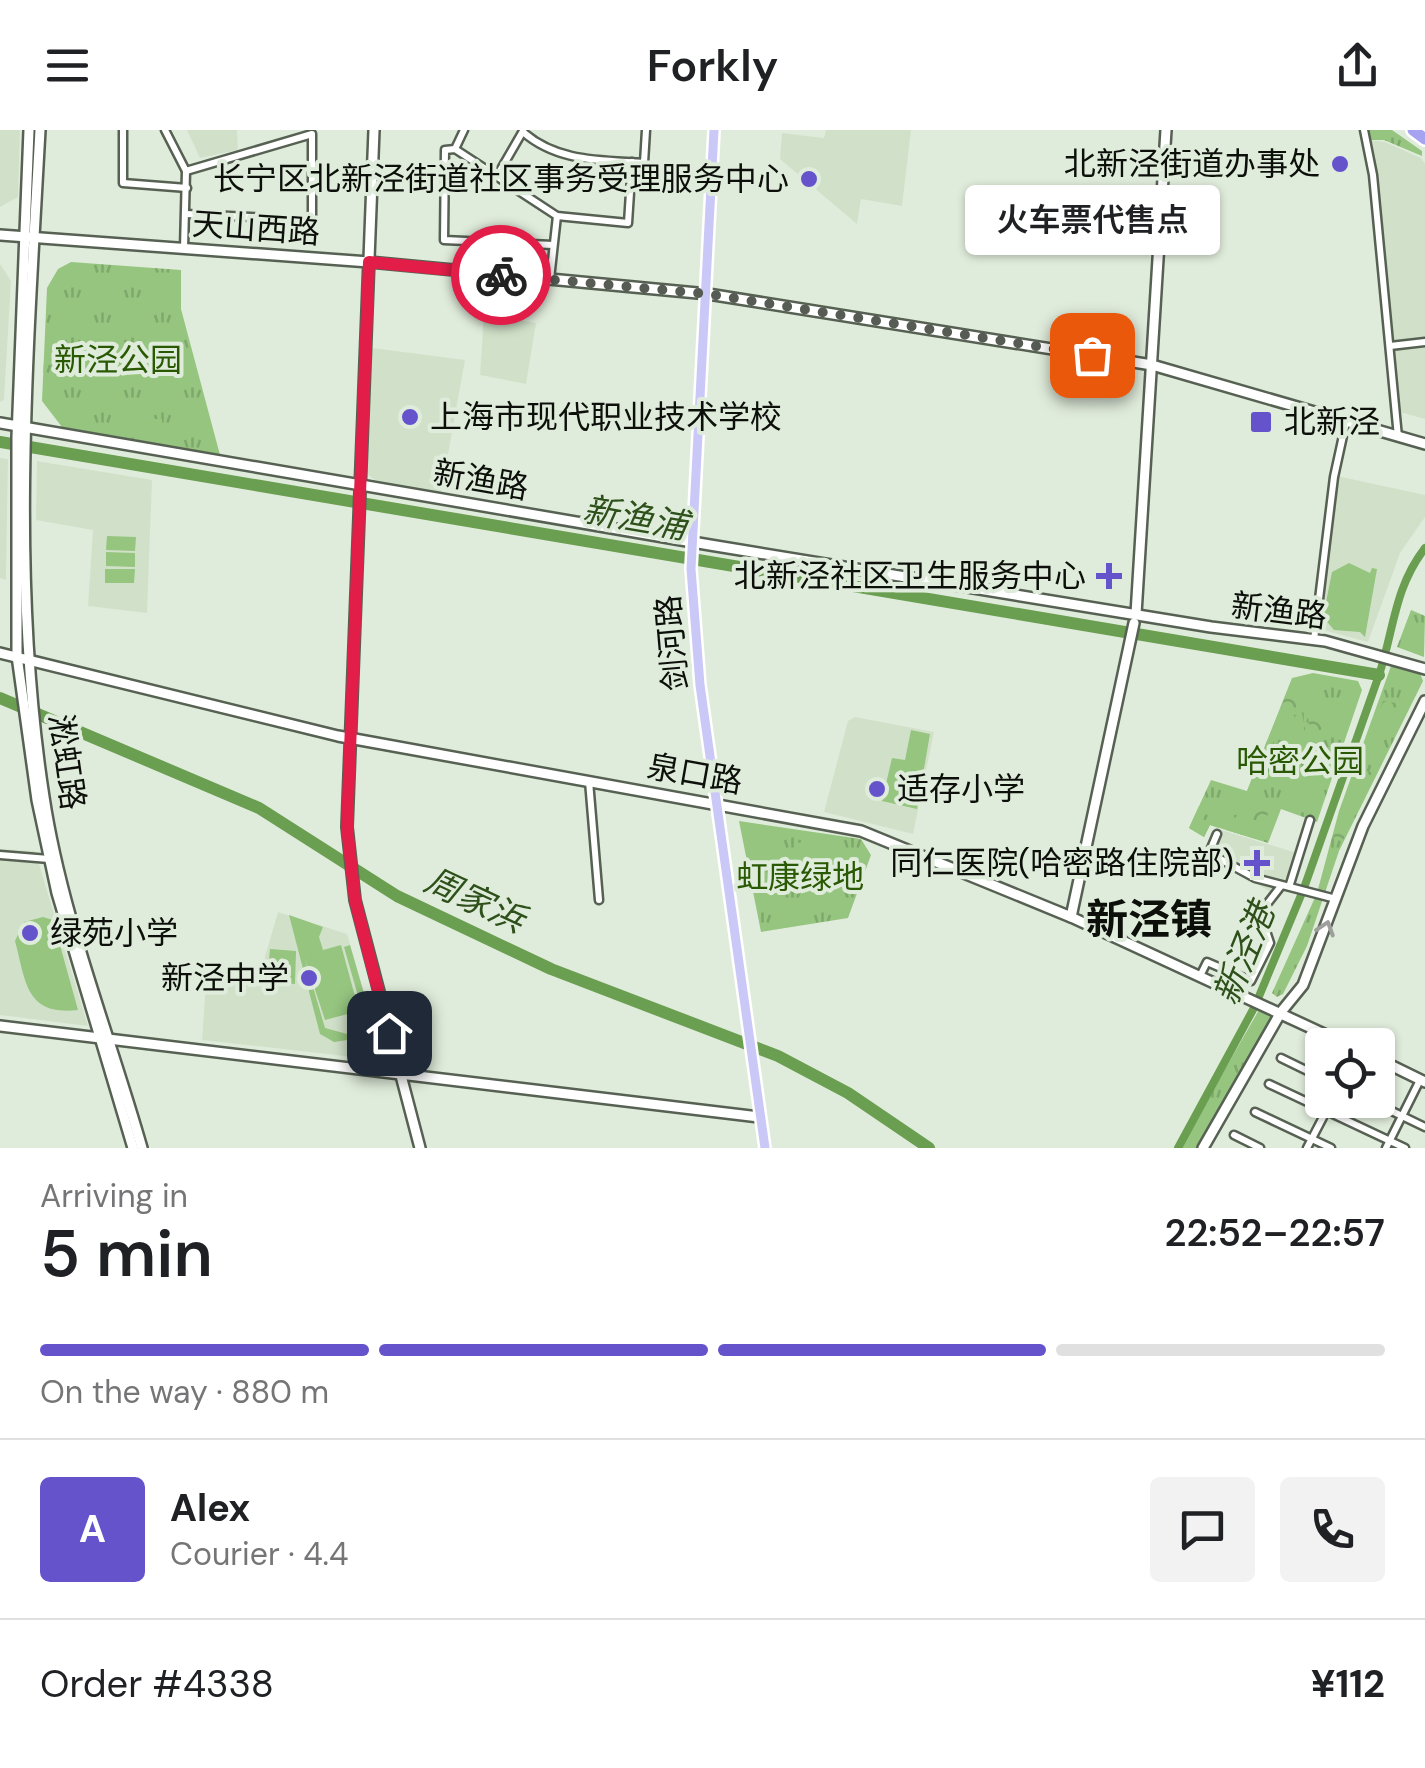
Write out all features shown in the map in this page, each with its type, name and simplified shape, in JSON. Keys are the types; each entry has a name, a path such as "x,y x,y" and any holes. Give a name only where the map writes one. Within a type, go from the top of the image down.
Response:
{"highway":[{"path":"1413,130 1425,139"}],"main road":[{"name":"剑河路","path":"714,130 692,570 700,685 765,1148"}],"street":[{"name":"淞虹路","path":"29,130 30,235 17,656 63,888 106,1038 132,1148"},
{"name":"淞虹路","path":"30,235 40,130"},
{"path":"123,130 124,183 187,188"},
{"path":"165,130 186,172 184,248"},
{"path":"292,130 292,140"},
{"path":"374,130 347,827 355,900 420,1148"},
{"path":"455,149 464,130"},
{"path":"497,176 523,131 542,149 644,163 646,130"},
{"path":"1071,917 1135,618 1166,130"},
{"path":"1364,130 1398,437"},
{"path":"186,172 312,134 312,220 186,214"},
{"path":"553,245 444,240 445,150 455,149 557,216 628,223 632,162"},
{"path":"550,279 557,216"},
{"name":"天山西路","path":"0,232 708,294 1152,365 1425,444"},
{"path":"1390,346 1425,342"},
{"path":"1314,640 1334,477 1346,422"},
{"name":"新渔路","path":"0,423 22,432 1135,618 1314,640 1372,652 1425,669"},
{"name":"淞虹路","path":"21,454 32,729 50,859 142,1148"},
{"name":"泉口路","path":"0,653 350,738 861,831 1071,917 1313,1028"},
{"path":"1203,1148 1278,1011 1304,985 1363,826 1425,701"},
{"path":"589,780 599,900"},
{"path":"1290,884 1310,820"},
{"path":"1217,834 1209,853 1255,878 1336,898"},
{"path":"0,855 50,859"},
{"path":"1200,976 1207,962 1251,981 1270,942 1260,913 1281,886"},
{"path":"0,1026 758,1117"},
{"path":"1281,1058 1305,1070"},
{"path":"1388,1144 1423,1081 1395,1067"},
{"path":"1268,1084 1305,1101"},
{"path":"1255,1112 1331,1148"},
{"path":"1395,1113 1425,1126"},
{"path":"1308,1148 1325,1118"},
{"path":"1339,1118 1388,1144 1405,1148"},
{"path":"1234,1136 1260,1148"}],"shaded area":[{"path":"0,130 20,130 18,197 0,207"},
{"path":"187,130 237,130 238,150 200,158"},
{"path":"826,130 911,130 902,206 861,199 857,224 780,159 782,133 824,138"},
{"path":"1369,140 1385,142 1421,158 1425,164 1425,419 1400,412"},
{"path":"0,264 11,281 4,400 0,402"},
{"path":"485,298 520,302 519,320 536,323 526,384 480,375"},
{"name":"上海市现代职业技术学校","path":"365,347 465,360 441,493 378,482 367,474"},
{"path":"0,458 8,459 6,580 0,578"},
{"path":"37,461 152,480 147,613 88,606 93,530 36,520"},
{"path":"1337,476 1425,495 1425,517 1400,553 1368,642 1319,629"},
{"name":"适存小学","path":"855,717 934,732 913,834 824,812 848,721"},
{"name":"同仁医院(哈密路住院部)","path":"1215,828 1297,853 1290,873 1273,893 1202,853"},
{"name":"绿苑小学","path":"0,849 35,851 88,1026 0,1015"},
{"name":"新泾中学","path":"278,912 347,934 379,1043 379,1053 371,1059 202,1040 207,967 256,987"}],"green space":[{"path":"1369,130 1392,130 1422,151 1422,156 1384,140 1371,140"},
{"name":"新泾公园","path":"71,262 181,270 181,309 220,455 62,427 42,401 47,288 58,269"},
{"path":"133,419 162,419 163,435 133,435"},
{"path":"107,536 136,537 135,551 106,550"},
{"path":"106,552 135,553 135,567 106,566"},
{"path":"1349,563 1370,573 1372,568 1377,569 1365,637 1360,632 1334,630 1323,617 1332,572"},
{"path":"105,569 135,569 134,583 105,583"},
{"path":"1411,610 1425,616 1424,657 1397,647"},
{"path":"1391,666 1420,673 1423,681 1339,851 1307,946 1283,994 1277,997 1272,993 1317,893 1339,811"},
{"name":"哈密公园","path":"1313,673 1358,681 1362,690 1317,822 1281,809 1268,843 1210,825 1204,837 1189,828 1211,780 1247,791 1292,678"},
{"path":"1292,680 1298,713 1284,723 1276,736 1272,769 1247,791"},
{"path":"1383,701 1407,705 1394,733 1374,728"},
{"path":"1306,706 1322,722 1323,743 1312,740"},
{"path":"1302,713 1307,740 1298,744 1295,762 1304,774 1312,775 1306,787 1304,779 1290,780 1281,765 1282,749 1295,716"},
{"path":"911,730 930,734 917,809 882,801 892,758 905,760"},
{"path":"1356,768 1375,773 1342,842 1333,837"},
{"path":"1270,799 1267,819 1256,839 1226,830 1245,805"},
{"path":"1199,806 1219,828 1210,825 1204,837 1189,828"},
{"name":"虹康绿地","path":"739,821 861,839 871,855 848,918 761,932"},
{"path":"795,842 834,848 829,883 790,877"},
{"path":"289,915 323,927 319,937 323,950 341,945 359,1011 325,1020 304,956 325,1028 347,1034 361,1027 364,1017 344,947 350,945 371,1018 361,1038 334,1042 320,1034"},
{"path":"43,917 53,920 78,1010 47,1007 31,993 26,982 15,941 24,922"},
{"path":"270,949 296,951 295,984 267,981"},
{"path":"1260,1008 1273,1015 1206,1133 1196,1148 1180,1148"}],"waterway":[{"name":"新渔浦","path":"0,442 1379,675"},
{"name":"新泾港","path":"1178,1148 1255,1006 1304,888 1379,675 1401,594 1425,548"},
{"name":"周家浜","path":"0,698 259,808 397,896 551,969 778,1056 848,1093 929,1148"}],"way so far":[{"path":"501,275 708,294 1092,355"}],"place":[{"name":"北新泾街道办事处","path":"1340,164"},
{"name":"长宁区北新泾街道社区事务受理服务中心","path":"809,179"},
{"name":"火车票代售点","path":"1092,355"},
{"name":"上海市现代职业技术学校","path":"410,417"},
{"name":"北新泾","path":"1261,422"},
{"name":"北新泾社区卫生服务中心","path":"1109,576"},
{"name":"适存小学","path":"877,789"},
{"name":"同仁医院(哈密路住院部)","path":"1257,863"},
{"name":"绿苑小学","path":"30,933"},
{"name":"新泾中学","path":"309,978"}],"district":[{"name":"新泾镇","path":"1149,919"}],"route":[{"path":"389,1033 355,900 347,827 369,262 501,275"}]}
